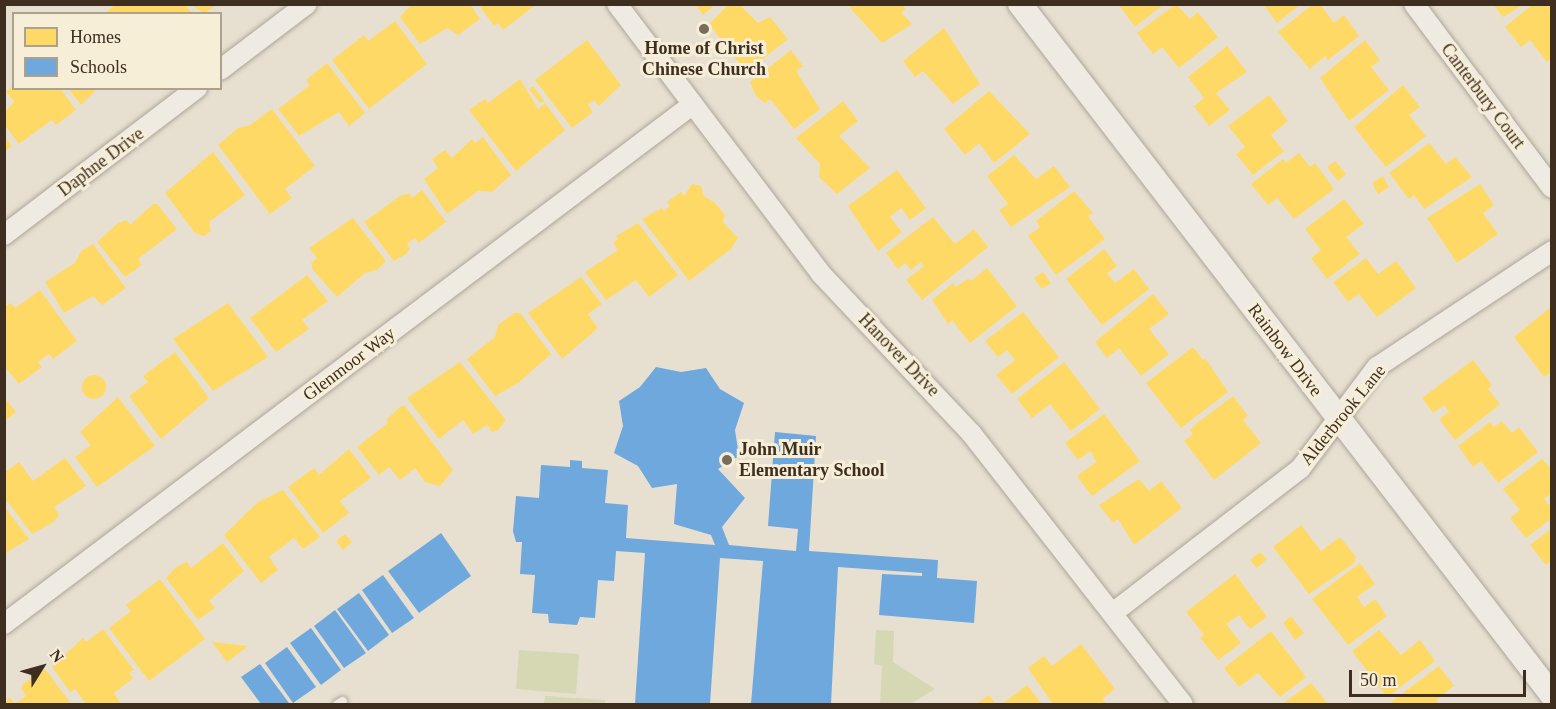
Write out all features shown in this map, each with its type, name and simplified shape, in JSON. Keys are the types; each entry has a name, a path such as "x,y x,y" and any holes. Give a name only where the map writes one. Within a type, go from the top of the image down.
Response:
{"street":[{"path":"222,68 307,4"},
{"name":"Hanover Drive","path":"617,4 821,274 971,433 1114,612 1183,705"},
{"name":"Rainbow Drive","path":"1020,4 1551,695"},
{"name":"Canterbury Court","path":"1414,4 1551,188"},
{"name":"Daphne Drive","path":"4,235 194,90"},
{"name":"Glenmoor Way","path":"4,624 693,104"},
{"name":"Alderbrook Lane","path":"1114,612 1300,469 1377,367 1551,251"}],"green space":[{"path":"876,630 894,631 893,662 935,689 910,704 880,704 882,666 874,664"},
{"path":"519,650 579,654 576,694 516,689"},
{"path":"545,696 605,700 605,704 544,704"}],"building: Homes":[{"path":"116,4 185,4 191,12 106,12"},
{"path":"412,4 470,4 480,19 458,35 447,28 420,44 400,17"},
{"path":"484,4 533,4 534,6 503,30 498,23 494,26 480,7"},
{"path":"695,4 716,4 703,15"},
{"path":"729,4 739,4 758,23 770,17 788,39 746,72 709,24"},
{"path":"854,4 902,4 906,9 901,12 912,24 882,43 850,8"},
{"path":"1176,4 1190,19 1198,12 1218,37 1179,68 1162,47 1153,54 1137,33"},
{"path":"1263,4 1301,4 1277,23"},
{"path":"1313,4 1320,4 1334,23 1344,15 1359,36 1328,60 1325,56 1310,69 1278,32"},
{"path":"1493,4 1524,4 1503,17"},
{"path":"1533,4 1552,4 1552,58 1547,62 1530,40 1521,47 1505,27"},
{"path":"192,5 216,5 207,12 201,12"},
{"path":"1119,5 1163,5 1135,27"},
{"path":"395,21 427,64 369,109 332,60 364,35 368,41"},
{"path":"944,28 980,84 953,104 923,71 915,77 903,61"},
{"path":"587,40 621,85 599,106 594,100 588,105 593,112 572,128 535,80"},
{"path":"1365,40 1380,60 1371,67 1389,90 1349,121 1320,78"},
{"path":"1227,46 1247,72 1216,93 1230,110 1209,126 1194,106 1204,98 1188,77"},
{"path":"791,50 803,66 796,71 820,109 794,129 770,99 765,103 756,96 750,82"},
{"path":"327,63 365,113 349,126 339,112 299,136 278,109 310,85 306,80"},
{"path":"520,79 538,109 545,103 565,130 516,171 469,110 485,99 488,103"},
{"path":"1403,85 1420,107 1409,115 1426,136 1386,167 1354,127"},
{"path":"12,86 12,90 61,90 76,110 56,125 52,120 19,144 4,124 4,113 14,102 6,91"},
{"path":"533,86 544,101 540,103 529,89"},
{"path":"70,90 96,90 81,105"},
{"path":"989,91 1030,134 994,163 979,143 965,155 944,129"},
{"path":"1269,95 1288,121 1271,135 1284,151 1253,175 1236,154 1245,147 1228,126"},
{"path":"843,101 858,121 839,136 870,168 837,194 819,177 820,164 796,138"},
{"path":"272,109 315,166 285,189 292,198 270,214 218,145 238,128 250,125"},
{"path":"4,136 12,146 4,152"},
{"path":"483,137 511,175 492,192 478,191 447,214 424,179 438,168 432,159 445,150 452,158 472,139 475,143"},
{"path":"1429,143 1446,164 1455,157 1472,177 1424,209 1414,195 1409,199 1389,173"},
{"path":"213,152 245,195 209,222 211,231 204,236 195,233 165,193"},
{"path":"1299,153 1310,167 1315,163 1334,189 1294,219 1277,198 1268,205 1251,184 1283,159 1286,163"},
{"path":"1014,155 1036,179 1054,166 1070,187 1011,227 999,210 1008,204 987,176"},
{"path":"1335,161 1346,174 1338,181 1327,167"},
{"path":"897,170 926,208 910,220 901,208 890,217 902,232 878,251 848,206"},
{"path":"1383,176 1389,187 1378,194 1372,183"},
{"path":"692,184 701,186 704,196 715,203 725,215 723,222 738,238 731,249 689,281 642,219 662,208 664,211 670,206 667,202 681,192 684,196"},
{"path":"1480,184 1494,205 1483,213 1498,234 1457,263 1427,218"},
{"path":"422,190 446,222 419,243 415,238 407,244 410,249 394,261 364,222 400,196 409,193 412,198"},
{"path":"1074,191 1093,213 1088,216 1105,239 1056,275 1028,236 1040,227 1036,221"},
{"path":"1344,199 1364,224 1346,237 1360,254 1327,279 1311,258 1321,250 1305,229"},
{"path":"153,204 157,204 177,229 138,259 142,265 125,277 97,242 117,224 126,220 130,225"},
{"path":"933,217 955,244 974,229 988,247 922,300 906,280 924,266 921,262 911,270 905,263 898,269 886,253"},
{"path":"353,218 386,261 377,270 365,273 337,297 313,270 311,263 317,258 309,248"},
{"path":"638,223 678,275 649,297 636,280 606,300 585,272 618,250 613,243 618,239 616,236"},
{"path":"93,244 126,288 102,305 93,296 64,313 45,282 75,263 81,251"},
{"path":"1104,249 1117,266 1107,273 1115,283 1134,269 1149,289 1102,325 1066,279"},
{"path":"1366,258 1378,274 1396,261 1416,288 1377,317 1359,294 1348,302 1333,282"},
{"path":"987,268 1017,306 970,343 952,320 948,324 932,300 953,283 956,287 969,278 971,281"},
{"path":"1043,272 1051,283 1042,289 1034,278"},
{"path":"307,275 328,301 302,320 309,329 276,352 250,318"},
{"path":"581,277 602,304 588,314 598,328 562,359 528,313"},
{"path":"40,290 77,341 53,359 49,354 38,362 42,367 19,384 4,366 4,307 11,303 15,308"},
{"path":"1153,294 1169,314 1149,329 1169,354 1141,376 1119,348 1107,358 1095,342"},
{"path":"228,303 268,357 213,391 173,339"},
{"path":"1552,306 1552,371 1544,377 1514,337"},
{"path":"1023,312 1059,357 1012,394 996,375 1015,360 1007,350 998,357 985,341"},
{"path":"514,313 520,313 551,354 518,383 495,396 467,359 495,337 498,325"},
{"path":"1193,347 1203,360 1205,358 1228,392 1181,428 1146,383"},
{"path":"175,352 209,398 161,439 129,396 148,382 143,376"},
{"path":"1473,360 1492,385 1488,389 1500,404 1455,440 1439,419 1449,412 1444,405 1433,413 1422,398"},
{"path":"460,362 506,420 497,431 492,432 487,425 473,434 463,420 439,439 407,398"},
{"path":"1064,362 1100,409 1071,431 1050,404 1032,418 1017,399"},
{"path":"94,375 99,376 105,382 105,392 99,398 94,399 89,398 83,392 82,387 83,382 89,376"},
{"path":"1233,396 1248,416 1243,420 1261,443 1214,480 1184,441 1193,434 1190,430 1197,423"},
{"path":"4,397 16,412 6,420 4,418"},
{"path":"118,397 155,446 97,487 75,457 91,445 80,432"},
{"path":"401,406 405,406 453,470 440,486 425,482 415,468 400,480 389,467 379,475 357,447 388,423 386,420"},
{"path":"1104,414 1140,461 1092,496 1077,476 1096,462 1093,455 1090,451 1078,460 1065,443"},
{"path":"1502,421 1512,433 1519,427 1538,452 1498,483 1481,461 1473,467 1458,446 1490,422 1494,427"},
{"path":"349,449 371,478 340,501 349,513 323,533 288,487 314,468 319,475"},
{"path":"65,458 86,486 54,507 59,514 55,521 32,534 4,497 4,473 19,462 33,481"},
{"path":"1542,459 1552,470 1552,493 1544,499 1552,508 1552,518 1526,538 1510,518 1520,510 1503,489"},
{"path":"1139,479 1149,491 1161,481 1182,508 1134,545 1118,519 1113,523 1099,505"},
{"path":"283,490 320,537 303,549 294,538 269,557 278,570 261,583 224,535 258,502"},
{"path":"4,506 29,539 4,554"},
{"path":"1301,525 1321,551 1340,537 1356,557 1354,563 1309,594 1273,547"},
{"path":"1552,528 1552,560 1546,565 1530,545"},
{"path":"345,534 352,542 343,550 336,541"},
{"path":"223,543 244,571 209,601 215,608 198,620 166,578 176,567 187,562 191,568"},
{"path":"1260,552 1267,559 1257,568 1250,560"},
{"path":"1360,563 1375,584 1357,597 1364,607 1375,599 1387,616 1348,645 1312,599"},
{"path":"1235,574 1267,617 1250,629 1239,615 1226,624 1241,643 1218,660 1200,638 1204,635 1186,612"},
{"path":"160,579 205,639 149,681 109,628 131,611 126,605"},
{"path":"1291,616 1304,633 1295,640 1283,623"},
{"path":"103,629 134,670 129,673 133,678 114,693 120,702 117,704 86,704 75,689 70,692 52,667 83,638 86,642"},
{"path":"1379,630 1401,655 1420,640 1435,661 1387,697 1352,651"},
{"path":"1271,631 1306,677 1280,697 1258,673 1239,687 1224,668"},
{"path":"212,642 248,646 227,662"},
{"path":"1081,644 1115,689 1102,699 1107,704 1053,704 1028,668 1044,656 1052,666"},
{"path":"1439,666 1454,686 1436,700 1439,704 1393,704 1391,702"},
{"path":"45,669 70,702 66,704 15,704 26,696 21,688 23,684"},
{"path":"1311,683 1328,704 1282,704"},
{"path":"1027,685 1042,704 1002,704"},
{"path":"989,695 996,704 976,704"},
{"path":"10,697 15,704 4,704"}],"building: Schools":[{"path":"656,367 681,372 706,368 720,389 744,403 735,430 739,456 718,469 745,498 722,527 729,545 796,551 798,529 768,526 775,432 816,436 809,551 938,560 937,578 977,581 974,623 879,615 882,574 922,576 922,573 838,567 831,704 751,704 763,561 720,558 710,704 635,704 645,553 616,551 614,581 598,580 595,618 580,617 577,625 549,623 548,614 532,613 535,575 520,574 522,542 516,542 513,531 516,496 539,498 541,465 570,467 570,460 582,461 582,468 608,470 605,503 628,505 626,538 715,545 711,535 674,524 677,484 652,488 638,466 614,453 623,426 619,401 640,387"},
{"path":"441,533 471,576 419,613 388,571"},
{"path":"383,575 414,618 392,633 362,590"},
{"path":"359,593 389,635 368,651 337,609"},
{"path":"335,610 366,653 344,668 314,626"},
{"path":"311,628 341,670 321,685 290,643"},
{"path":"287,647 316,687 293,703 265,663"},
{"path":"260,664 288,704 261,704 241,677"}],"place":[{"name":"Home of Christ Chinese Church","path":"704,29"},
{"name":"John Muir Elementary School","path":"727,460"}]}
